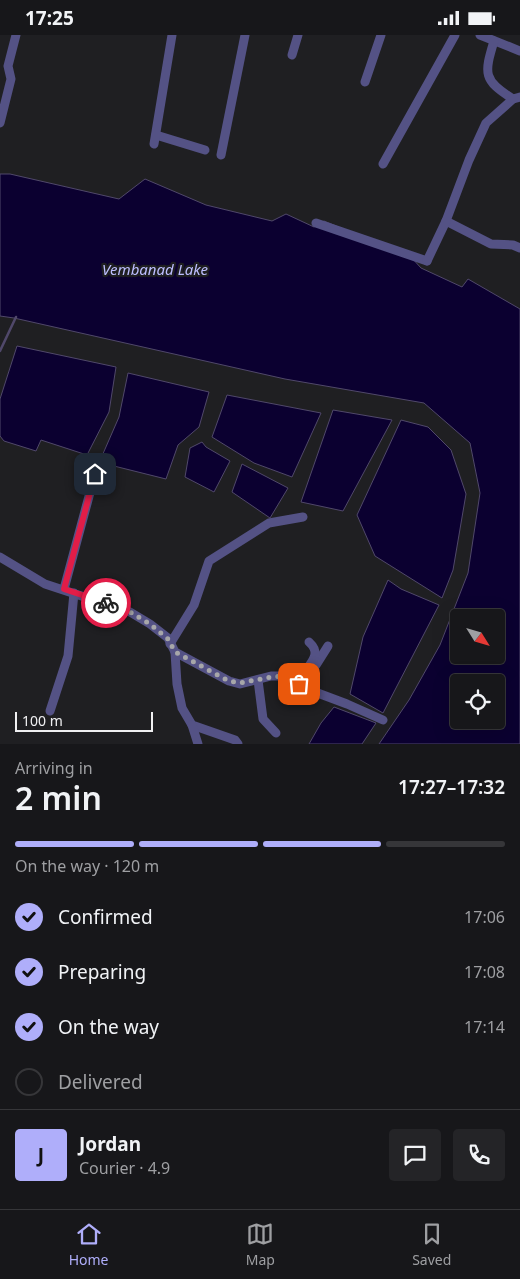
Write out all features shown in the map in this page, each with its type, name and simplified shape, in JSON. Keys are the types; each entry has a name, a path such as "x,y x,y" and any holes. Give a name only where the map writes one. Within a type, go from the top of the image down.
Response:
{"street":[{"path":"0,123 11,79 4,69 8,66 16,35"},
{"path":"172,35 155,139 204,150"},
{"path":"221,155 245,35"},
{"path":"292,55 298,35"},
{"path":"365,82 382,35"},
{"path":"383,164 455,35"},
{"path":"480,35 520,51"},
{"path":"427,261 446,221 469,160 486,123 517,98 497,88 488,77 486,65 494,41"},
{"path":"446,221 491,244 520,247"},
{"path":"316,223 427,261 439,256"},
{"path":"64,589 95,474"},
{"path":"173,648 194,605 209,561 269,523 303,517"},
{"path":"0,557 45,583 130,612 150,624 168,639 173,648 182,708 192,725 198,744"},
{"path":"50,711 68,656 74,593"},
{"path":"301,685 306,670 314,660 316,653 314,646 309,642"},
{"path":"301,685 328,646"},
{"path":"173,648 229,681 240,683 284,676 315,692 384,720"},
{"path":"258,680 263,719 276,733"},
{"path":"192,725 235,740 238,743"}],"water":[{"name":"Vembanad Lake","path":"0,174 10,174 119,199 145,179 206,205 272,221 286,214 314,227 324,221 411,257 421,268 462,287 468,279 520,309 520,744 379,744 409,700 440,645 450,619 450,664 505,664 505,609 454,609 468,573 480,493 470,443 424,403 285,379 0,316"},
{"path":"17,346 116,367 109,412 87,455 41,440 36,451 4,441 0,436 0,399"},
{"path":"128,373 209,392 199,427 178,445 166,479 114,466 102,456 119,417"},
{"path":"227,395 321,413 292,477 254,463 212,437"},
{"path":"333,410 392,420 343,511 301,502"},
{"path":"401,420 428,427 451,450 466,494 453,570 442,598 375,556 357,515"},
{"path":"202,442 206,447 230,461 214,492 185,477 190,448"},
{"path":"242,464 288,488 270,518 232,492"},
{"path":"388,580 401,589 439,605 383,713 350,694 363,637"},
{"path":"334,707 376,723 362,744 309,744 321,723"}],"waterway":[{"path":"0,351 16,317"}],"way so far":[{"path":"106,603 130,612 150,624 168,639 175,652 229,681 240,683 284,676 299,684"}],"route":[{"path":"95,474 64,589 106,603"}]}
